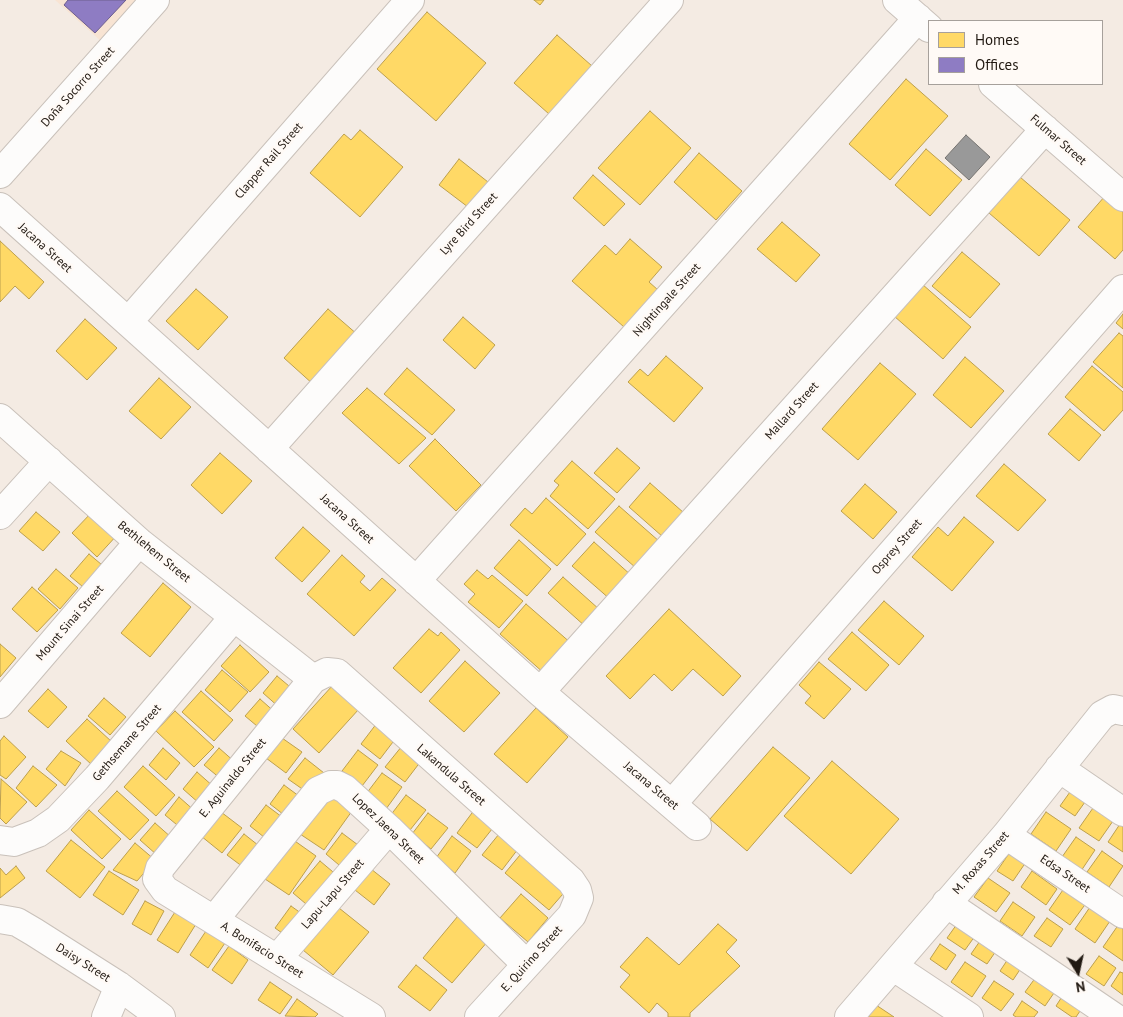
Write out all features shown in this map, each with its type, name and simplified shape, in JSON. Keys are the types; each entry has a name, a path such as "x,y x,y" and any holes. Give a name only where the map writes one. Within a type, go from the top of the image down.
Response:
{"street":[{"name":"Doña Socorro Street","path":"0,174 155,0"},
{"name":"Clapper Rail Street","path":"128,322 410,0"},
{"name":"Lyre Bird Street","path":"269,449 669,0"},
{"path":"897,0 924,23"},
{"name":"Nightingale Street","path":"416,581 924,23"},
{"name":"Fulmar Street","path":"994,85 1123,197"},
{"name":"Mallard Street","path":"540,692 1045,129"},
{"name":"Jacana Street","path":"0,207 540,692 697,826"},
{"name":"Osprey Street","path":"672,804 1123,289"},
{"name":"Bethlehem Street","path":"0,418 139,542 313,679"},
{"path":"0,516 49,461"},
{"name":"Mount Sinai Street","path":"0,704 139,542"},
{"name":"Gethsemane Street","path":"0,840 14,842 38,833 58,818 97,778 234,617"},
{"name":"Lakandula Street","path":"313,679 327,672 336,674 571,881 579,898"},
{"name":"E. Aguinaldo Street","path":"157,879 160,868 313,679"},
{"name":"M. Roxas Street","path":"848,1017 894,967 946,903 1006,835 1102,715 1118,710"},
{"path":"1059,768 1123,812"},
{"name":"Lopez Jaena Street","path":"214,920 318,791 324,787 337,785 345,789 389,829 526,964"},
{"name":"Lapu-Lapu Street","path":"277,959 389,829"},
{"name":"Edsa Street","path":"1006,835 1123,914"},
{"name":"A. Bonifacio Street","path":"157,879 166,890 277,959 334,1007 371,1017"},
{"name":"E. Quirino Street","path":"479,1017 572,915 579,898"},
{"path":"946,903 1114,1017"},
{"name":"Daisy Street","path":"0,919 17,922 119,986 161,1017"},
{"path":"894,967 969,1017"},
{"path":"106,1017 119,986"}],"shaded area":[{"path":"55,0 141,0 103,43"}],"building: Homes":[{"path":"534,0 544,0 540,5"},
{"path":"427,12 486,63 436,121 377,69"},
{"path":"557,35 592,66 549,114 514,83"},
{"path":"906,79 948,116 890,180 849,144"},
{"path":"650,111 691,148 640,205 598,168"},
{"path":"360,130 403,167 360,217 310,173 344,134 351,140"},
{"path":"926,149 962,180 930,216 895,185"},
{"path":"699,153 742,191 716,220 674,182"},
{"path":"459,159 488,182 468,207 439,185"},
{"path":"593,175 625,204 604,226 573,198"},
{"path":"1020,177 1070,220 1039,256 989,213"},
{"path":"1105,196 1123,212 1123,250 1115,259 1078,227"},
{"path":"782,222 820,255 796,282 757,249"},
{"path":"630,239 662,267 649,282 658,290 624,327 572,281 605,245 616,255"},
{"path":"0,241 44,282 29,299 15,286 0,302"},
{"path":"962,252 1000,284 970,318 932,286"},
{"path":"922,284 971,327 943,359 894,316"},
{"path":"196,289 228,317 198,350 166,321"},
{"path":"328,309 358,335 314,385 284,358"},
{"path":"1123,314 1123,329 1116,323"},
{"path":"463,317 495,345 475,369 443,340"},
{"path":"85,319 117,348 87,380 56,351"},
{"path":"1119,333 1123,336 1123,388 1093,362"},
{"path":"666,356 703,388 674,422 628,382 640,369 648,376"},
{"path":"965,357 1004,391 971,428 933,395"},
{"path":"880,363 916,394 858,460 822,429"},
{"path":"1092,366 1123,392 1123,410 1104,431 1065,397"},
{"path":"407,368 455,410 432,435 384,394"},
{"path":"159,378 191,407 161,439 129,411"},
{"path":"367,388 426,438 399,464 342,413"},
{"path":"1070,409 1101,435 1079,461 1048,434"},
{"path":"435,439 481,485 456,511 409,466"},
{"path":"617,448 640,468 617,493 594,473"},
{"path":"220,453 252,481 222,514 191,485"},
{"path":"572,461 615,499 588,529 550,496 559,485 554,481"},
{"path":"1004,464 1046,500 1018,531 976,496"},
{"path":"650,483 684,513 663,537 629,507"},
{"path":"865,484 897,512 873,539 841,511"},
{"path":"546,498 586,534 557,566 510,525 525,508 532,514"},
{"path":"619,506 660,542 636,568 595,532"},
{"path":"93,511 118,534 97,557 72,533"},
{"path":"36,512 60,532 43,551 19,531"},
{"path":"964,517 994,542 952,591 912,557 938,527 948,536"},
{"path":"303,527 330,551 302,582 275,558"},
{"path":"519,540 551,569 527,596 494,568"},
{"path":"594,542 632,576 611,600 572,566"},
{"path":"89,554 108,570 89,592 70,576"},
{"path":"342,555 365,576 360,582 370,591 382,578 396,590 354,636 307,594"},
{"path":"56,569 78,588 60,609 38,589"},
{"path":"477,570 488,579 492,575 523,601 499,628 468,602 475,594 464,584"},
{"path":"563,577 600,610 586,627 548,593"},
{"path":"163,583 191,607 150,657 121,633"},
{"path":"32,587 58,610 37,632 12,609"},
{"path":"884,601 924,636 899,665 858,630"},
{"path":"526,604 572,644 545,674 500,634"},
{"path":"669,609 741,676 723,696 693,669 672,691 654,674 630,699 606,676"},
{"path":"429,629 438,636 441,632 460,650 421,693 393,668"},
{"path":"852,632 889,665 866,691 828,659"},
{"path":"0,644 16,658 0,677"},
{"path":"240,645 269,672 250,692 221,666"},
{"path":"465,661 500,693 464,732 429,701"},
{"path":"819,662 851,689 824,719 805,703 811,696 799,685"},
{"path":"222,670 248,692 230,712 205,690"},
{"path":"277,676 295,691 280,708 263,693"},
{"path":"333,685 359,709 319,753 293,729"},
{"path":"48,689 67,707 48,728 28,711"},
{"path":"201,691 233,720 214,741 182,712"},
{"path":"104,698 126,717 110,735 88,716"},
{"path":"260,699 277,714 263,731 245,716"},
{"path":"536,708 568,737 527,783 494,754"},
{"path":"175,711 214,747 194,767 156,731"},
{"path":"87,719 112,742 92,765 66,741"},
{"path":"377,723 396,738 380,759 361,744"},
{"path":"4,736 26,757 6,779 0,775 0,741"},
{"path":"282,738 302,752 286,773 266,758"},
{"path":"402,746 421,761 405,782 385,767"},
{"path":"773,747 810,778 747,851 710,819"},
{"path":"163,748 180,763 166,780 149,765"},
{"path":"219,748 236,763 221,779 204,765"},
{"path":"358,750 378,765 362,786 342,771"},
{"path":"61,751 81,763 65,786 46,769"},
{"path":"305,758 324,773 308,793 288,779"},
{"path":"832,761 899,819 851,874 784,816"},
{"path":"33,766 57,785 36,807 16,788"},
{"path":"143,766 175,795 156,816 124,787"},
{"path":"197,772 214,787 200,804 183,789"},
{"path":"382,773 402,787 386,809 366,794"},
{"path":"1,779 27,802 6,824 0,818"},
{"path":"284,785 303,799 288,818 270,804"},
{"path":"117,791 149,820 130,840 98,811"},
{"path":"1070,792 1085,802 1075,816 1060,806"},
{"path":"327,794 352,811 324,850 300,834"},
{"path":"406,795 426,810 410,830 390,816"},
{"path":"179,797 196,812 182,829 165,815"},
{"path":"266,805 286,820 269,841 250,826"},
{"path":"1093,808 1113,821 1099,841 1079,828"},
{"path":"475,809 496,824 477,848 457,833"},
{"path":"89,810 121,839 102,859 71,830"},
{"path":"221,812 242,828 222,853 201,836"},
{"path":"1046,812 1071,829 1056,851 1031,834"},
{"path":"428,813 448,828 431,849 412,834"},
{"path":"155,823 172,838 157,855 140,840"},
{"path":"1120,824 1123,826 1123,852 1108,842"},
{"path":"342,833 362,848 345,870 326,854"},
{"path":"244,834 263,849 247,870 227,855"},
{"path":"499,834 518,849 502,870 482,855"},
{"path":"452,836 471,851 455,873 436,858"},
{"path":"1076,837 1095,850 1081,871 1062,857"},
{"path":"292,839 316,856 289,895 265,879"},
{"path":"71,840 105,867 80,898 46,871"},
{"path":"135,843 155,860 137,881 113,870"},
{"path":"525,849 569,887 549,910 505,873"},
{"path":"1102,851 1123,866 1109,887 1087,872"},
{"path":"1010,852 1026,862 1013,881 997,871"},
{"path":"320,861 339,877 312,909 293,893"},
{"path":"16,866 25,878 0,898 0,868 6,875"},
{"path":"371,869 390,884 374,905 355,890"},
{"path":"109,871 139,890 123,915 93,895"},
{"path":"1032,871 1057,889 1046,905 1021,887"},
{"path":"988,878 1010,893 996,912 974,897"},
{"path":"1065,887 1087,902 1070,925 1049,910"},
{"path":"521,894 548,918 528,942 500,918"},
{"path":"145,901 164,911 151,935 132,924"},
{"path":"1013,902 1035,917 1022,936 1000,921"},
{"path":"291,906 305,916 289,938 275,928"},
{"path":"1090,907 1110,921 1095,943 1075,929"},
{"path":"339,908 369,932 333,975 303,950"},
{"path":"175,912 196,924 178,953 157,940"},
{"path":"458,916 488,941 452,983 423,958"},
{"path":"1047,918 1063,929 1051,947 1034,936"},
{"path":"1121,921 1123,923 1123,961 1103,947"},
{"path":"718,924 737,940 726,952 740,966 690,1013 690,1017 668,1017 668,1013 657,1003 649,1013 620,987 630,975 620,967 647,937 679,965"},
{"path":"957,924 975,936 965,950 947,938"},
{"path":"208,928 227,940 208,968 190,955"},
{"path":"980,941 996,951 987,964 971,954"},
{"path":"940,944 956,955 946,970 930,959"},
{"path":"229,946 248,960 232,984 212,970"},
{"path":"1099,956 1116,968 1104,986 1086,974"},
{"path":"1008,959 1021,968 1013,980 1000,971"},
{"path":"965,962 986,976 972,997 951,982"},
{"path":"416,965 447,990 430,1011 398,987"},
{"path":"1120,972 1123,973 1123,995 1111,986"},
{"path":"1036,977 1056,990 1045,1006 1025,992"},
{"path":"994,981 1014,994 1001,1011 982,998"},
{"path":"270,982 292,997 280,1014 258,1000"},
{"path":"1065,992 1084,1005 1076,1017 1072,1017 1056,1006"},
{"path":"297,999 318,1014 315,1017 285,1016"},
{"path":"870,1001 894,1017 859,1017"},
{"path":"1022,1001 1038,1012 1034,1017 1016,1017 1013,1015"}],"building: Offices":[{"path":"68,0 126,0 95,33 64,5"}],"building: Industry":[{"path":"966,135 990,157 969,180 945,158"}]}
